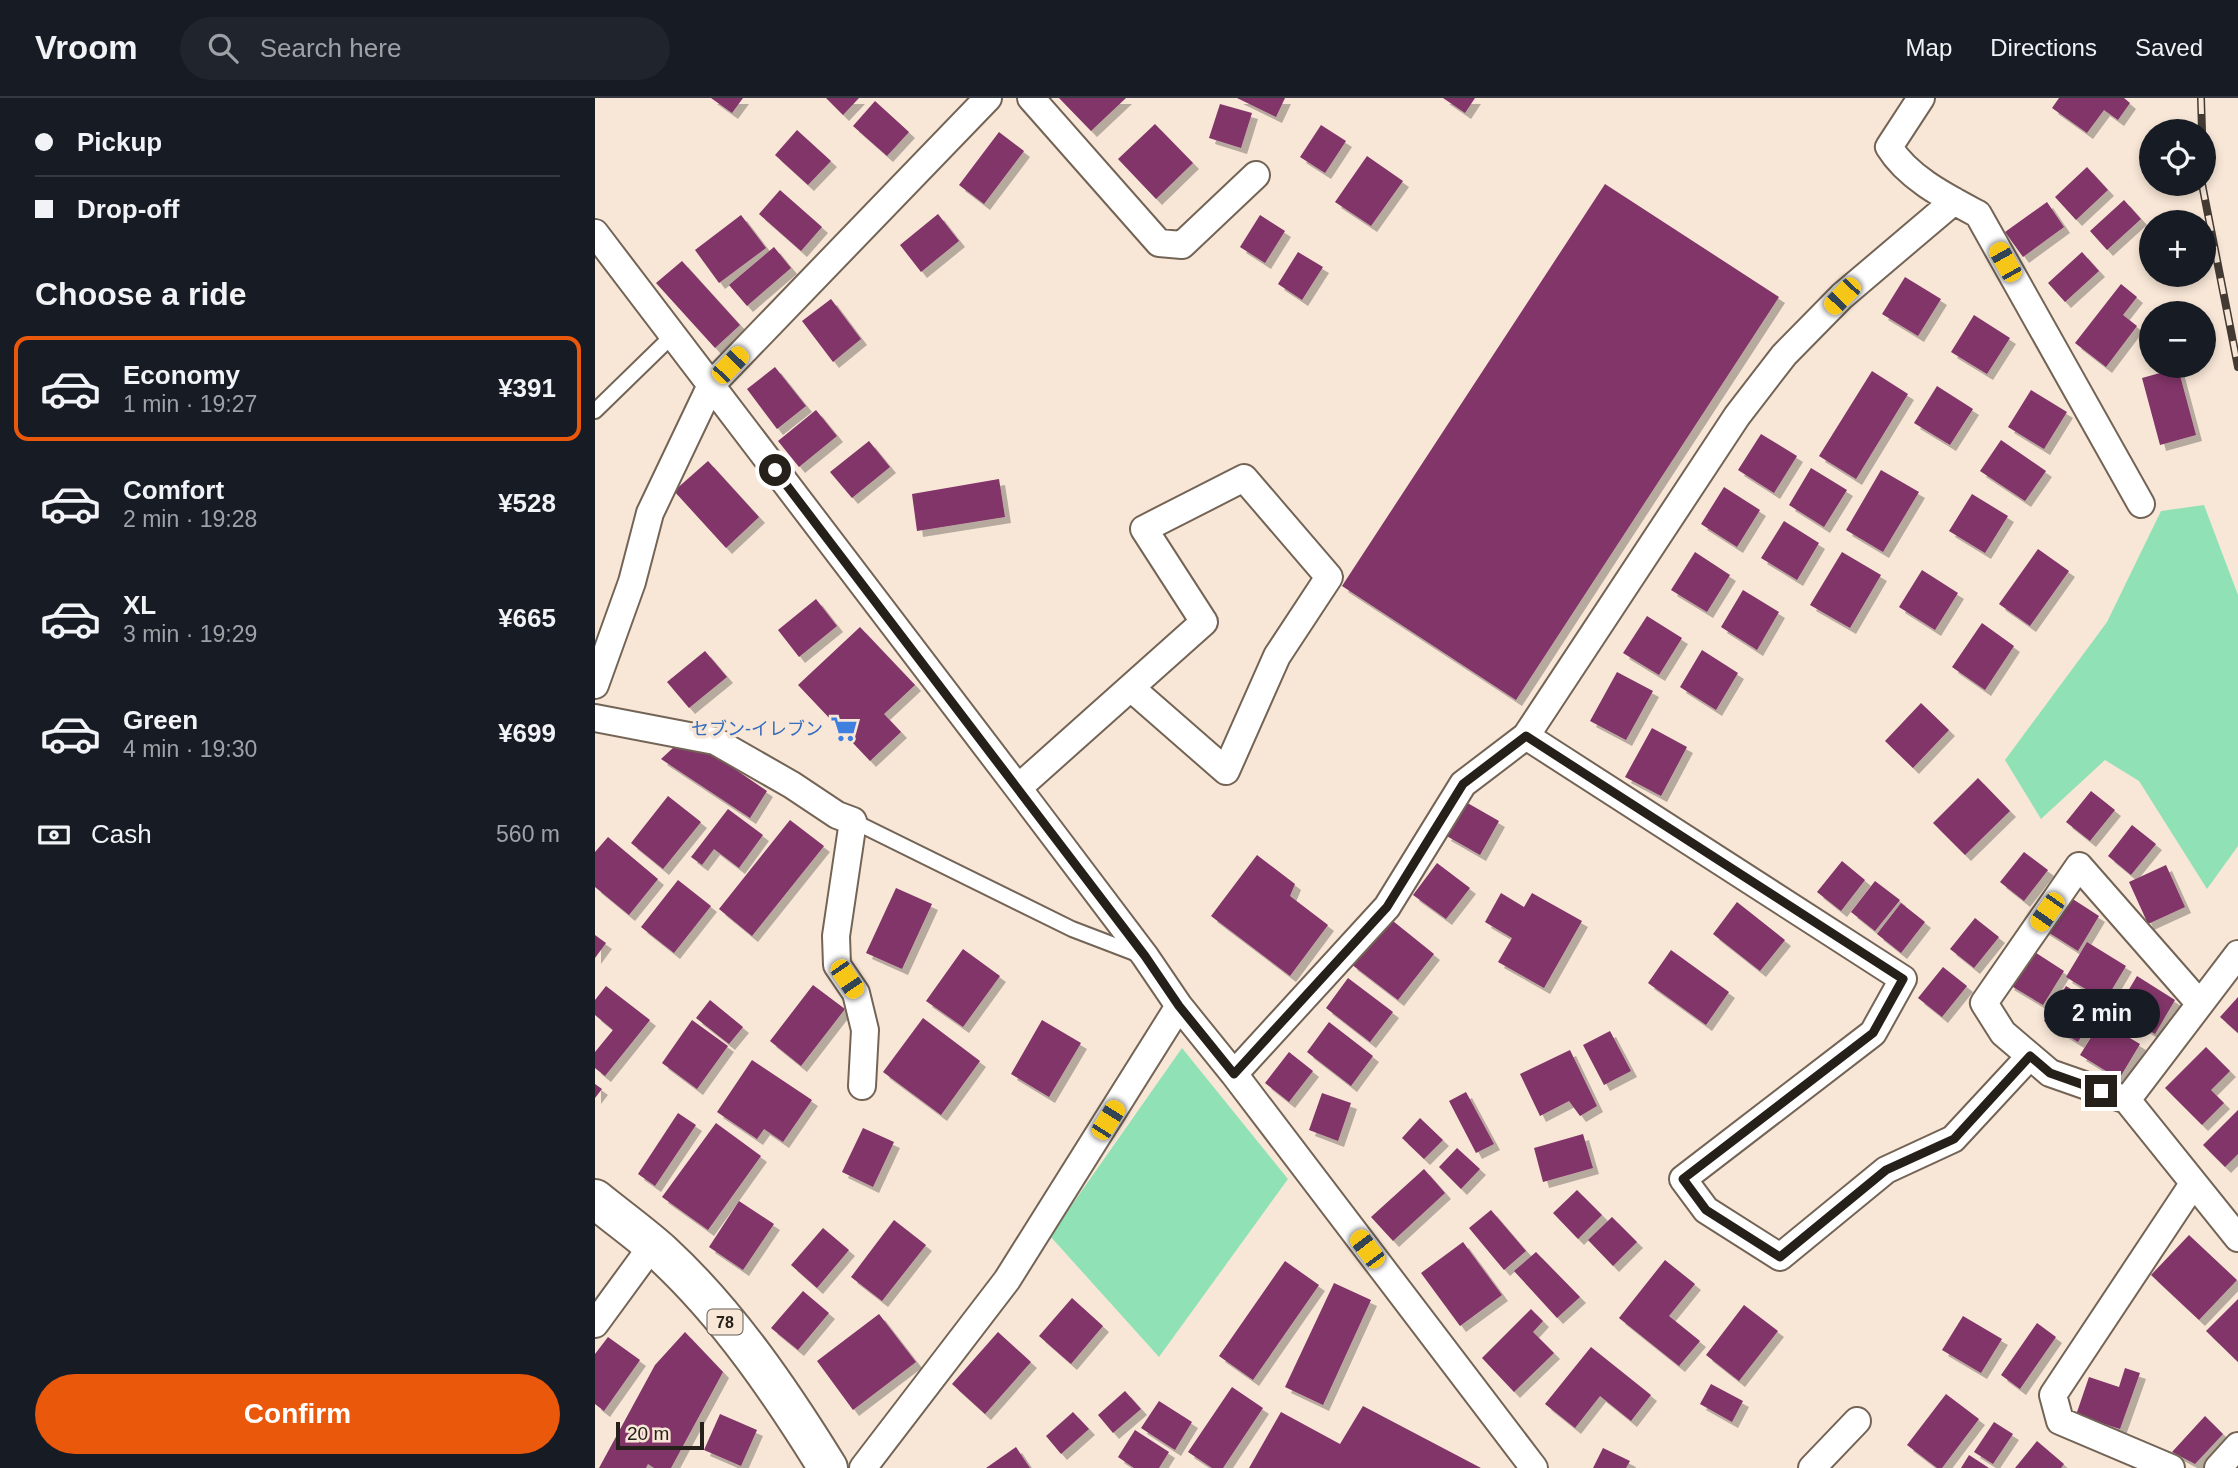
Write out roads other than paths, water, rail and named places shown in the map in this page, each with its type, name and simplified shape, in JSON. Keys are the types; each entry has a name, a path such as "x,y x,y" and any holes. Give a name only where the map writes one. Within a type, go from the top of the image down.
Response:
{"main road":[{"name":"78","path":"595,1199 652,1246 722,1318 765,1373 828,1468"}],"street":[{"path":"595,685 632,582 650,513 711,384 988,98"},
{"path":"1031,98 1159,243 1182,244 1257,175"},
{"path":"1921,98 1889,147 1897,161 1954,201 1978,214 2141,504"},
{"path":"1234,1074 1387,907 1463,784 1526,736 1737,416 1784,355 1842,296 1954,201"},
{"path":"595,233 1145,956 1179,1006 1234,1074 1534,1468"},
{"path":"1018,788 1204,622 1145,529 1244,478 1329,577 1277,656 1226,771 1131,688"},
{"path":"595,718 715,741 792,785 837,815 853,821 835,936 837,965 856,993 865,1030 862,1086"},
{"path":"1526,736 1903,979 1873,1033 1683,1179 1706,1210 1780,1257 1886,1170 1954,1139 2030,1056"},
{"path":"2200,1004 2079,866 1984,1003 2003,1033 2050,1073 2127,1100 2238,1238"},
{"path":"2127,1100 2238,954"},
{"path":"863,1468 1007,1280 1179,1006"},
{"path":"2171,1468 2060,1421 2053,1395 2193,1184"},
{"path":"595,1324 652,1246"},
{"path":"1812,1468 1857,1421"},
{"path":"2217,1468 2238,1446"}],"lane":[{"path":"595,411 672,336"},
{"path":"853,821 1072,929 1145,956"}],"railway":[{"path":"2201,98 2202,119"},
{"path":"2204,196 2238,367"}],"place":[{"name":"セブン-イレブン","path":"844,729"}]}
